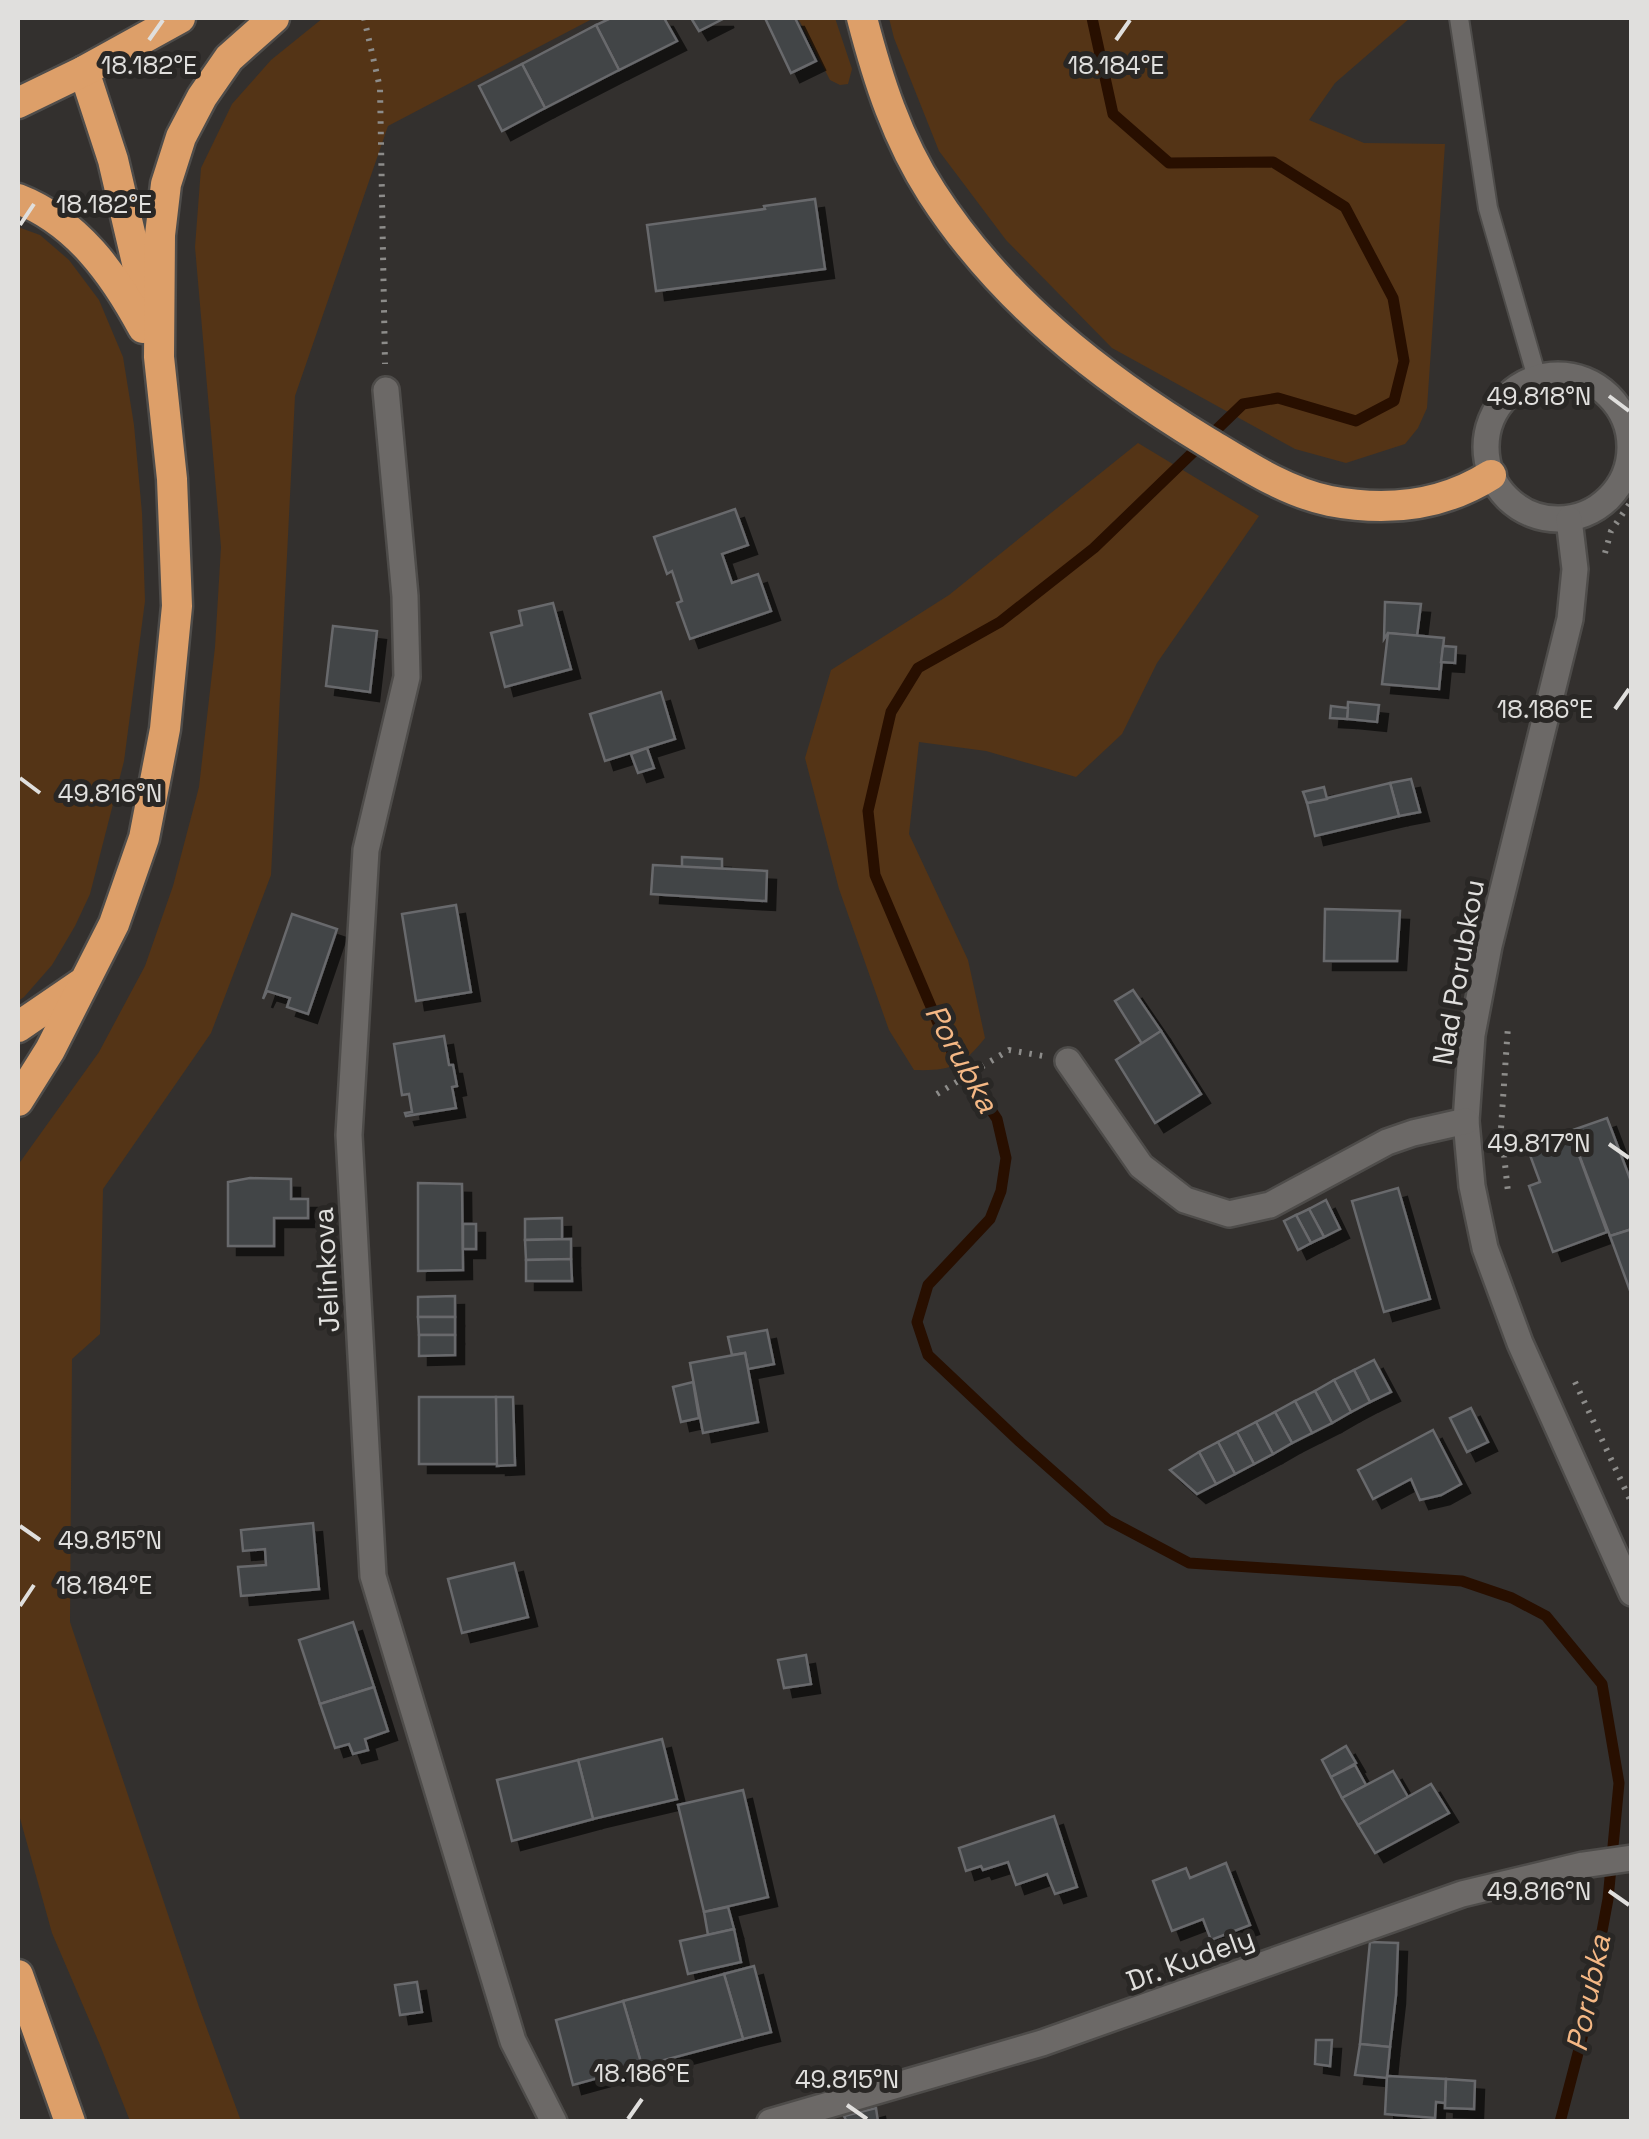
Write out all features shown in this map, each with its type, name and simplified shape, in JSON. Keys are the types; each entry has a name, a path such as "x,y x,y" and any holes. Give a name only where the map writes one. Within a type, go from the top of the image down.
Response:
{"highway":[{"path":"18,104 180,18"},
{"path":"18,1101 42,1064 114,924 138,860 153,796 177,606 172,479 159,357 160,234 169,172 186,125 210,85 237,49 274,18"},
{"path":"862,18 875,70 906,149 958,230 990,272 1044,324 1150,407 1273,480 1326,500 1371,507 1431,502 1491,474"},
{"path":"84,71 113,160 159,357"},
{"path":"18,199 57,219 87,247 116,284 159,357"},
{"path":"18,1026 83,982"},
{"path":"18,1975 70,2122"}],"street":[{"path":"1567,376 1582,379 1625,401 1631,446 1628,466 1607,501 1590,513 1550,520 1531,515 1500,492 1486,456 1486,436 1492,416 1518,386 1537,378 1567,376"},
{"name":"Jelínkova","path":"386,390 405,596 407,677 366,850 349,1135 373,1576 512,2041 554,2122"},
{"name":"Nad Porubkou","path":"1570,519 1575,569 1570,620 1488,946 1472,1035 1466,1120 1472,1186 1484,1248 1520,1343 1632,1593"},
{"path":"1068,1061 1141,1166 1185,1200 1229,1214 1270,1205 1386,1142 1466,1120"},
{"name":"Dr. Kudely","path":"770,2122 1042,2044 1462,1894 1632,1858"}],"lane":[{"path":"1459,18 1488,208 1537,378"}],"path":[{"path":"364,18 380,88 386,390"},
{"path":"1604,561 1610,531 1632,500"},
{"path":"1509,1017 1500,1125 1509,1206"},
{"path":"938,1094 1008,1050"},
{"path":"1573,1377 1632,1504"}],"shaded area":[{"path":"323,18 594,18 388,126 295,396 271,875 211,1033 103,1189 100,1334 72,1359 70,1622 241,2121 130,2121 52,1933 18,1811 18,1165 99,1052 145,966 173,886 199,787 215,647 221,547 195,247 201,168 232,104 271,60"},
{"path":"798,18 835,18 852,69 848,84 830,80"},
{"path":"889,18 1410,18 1335,83 1309,120 1364,143 1445,144 1427,408 1418,428 1405,444 1346,463 1295,449 1112,348 1006,240 939,151"},
{"path":"18,227 40,235 69,260 99,300 123,357 142,513 145,601 124,761 90,894 52,965 18,1001"},
{"path":"1138,443 1259,516 1157,663 1122,734 1076,777 986,751 919,742 909,834 968,960 985,1038 954,1065 914,1070 889,1030 839,889 805,758 831,670 949,595"}],"building":[{"path":"611,18 664,18 677,41 619,70 596,25"},
{"path":"691,18 725,18 699,31"},
{"path":"765,18 795,18 816,61 791,73"},
{"path":"596,25 619,70 545,108 522,64"},
{"path":"522,64 545,108 502,131 479,86"},
{"path":"815,199 825,269 656,291 647,225"},
{"path":"735,509 748,545 722,554 732,583 758,574 771,611 690,639 677,603 682,601 672,571 667,574 654,537"},
{"path":"1385,602 1421,604 1417,636 1388,633 1384,639"},
{"path":"553,603 571,669 505,687 491,633 522,625 519,611"},
{"path":"333,626 377,631 370,692 326,686"},
{"path":"1388,633 1444,638 1439,689 1382,684"},
{"path":"1443,646 1456,647 1455,663 1441,662"},
{"path":"661,692 675,739 605,761 590,714"},
{"path":"1348,702 1379,705 1377,722 1347,719"},
{"path":"1331,706 1348,708 1347,719 1330,718"},
{"path":"647,748 654,768 638,773 631,754"},
{"path":"1411,779 1420,812 1399,816 1390,783"},
{"path":"1390,783 1399,816 1315,836 1307,803"},
{"path":"1324,787 1327,799 1307,803 1303,792"},
{"path":"682,857 722,859 722,869 682,867"},
{"path":"653,865 767,871 766,901 651,894"},
{"path":"456,905 471,992 416,1001 402,914"},
{"path":"1325,909 1400,911 1397,961 1324,961"},
{"path":"292,914 337,929 308,1014 287,1007 290,998 267,991 263,999"},
{"path":"1133,990 1161,1031 1142,1044 1115,1001"},
{"path":"1161,1031 1201,1094 1155,1123 1116,1060"},
{"path":"444,1036 457,1086 452,1087 456,1108 406,1116 405,1113 412,1112 409,1094 402,1095 394,1044"},
{"path":"1607,1118 1632,1184 1632,1229 1610,1236 1570,1131"},
{"path":"1570,1131 1607,1232 1553,1252 1529,1186 1540,1182 1527,1147"},
{"path":"291,1179 291,1199 308,1199 308,1218 274,1218 274,1246 228,1246 228,1182"},
{"path":"418,1183 462,1184 463,1270 418,1271"},
{"path":"1398,1188 1430,1299 1384,1312 1352,1201"},
{"path":"1326,1200 1340,1229 1324,1237 1309,1209"},
{"path":"1309,1209 1324,1237 1311,1243 1296,1215"},
{"path":"1296,1215 1311,1243 1298,1250 1284,1221"},
{"path":"562,1218 562,1239 525,1240 525,1219"},
{"path":"463,1224 476,1224 476,1249 463,1249"},
{"path":"1632,1229 1632,1296 1610,1236"},
{"path":"571,1239 571,1259 526,1260 525,1240"},
{"path":"571,1259 572,1281 526,1281 526,1260"},
{"path":"455,1296 455,1317 418,1317 418,1297"},
{"path":"418,1317 455,1317 455,1335 419,1335"},
{"path":"767,1330 774,1364 748,1369 745,1353 732,1355 728,1337"},
{"path":"419,1335 455,1335 455,1355 419,1356"},
{"path":"745,1353 758,1422 703,1433 690,1363"},
{"path":"1374,1360 1391,1392 1370,1402 1354,1370"},
{"path":"1354,1370 1370,1402 1351,1412 1334,1380"},
{"path":"1334,1380 1351,1412 1332,1423 1315,1391"},
{"path":"693,1382 699,1418 681,1422 673,1387"},
{"path":"1315,1391 1332,1423 1312,1433 1295,1401"},
{"path":"419,1397 496,1397 498,1464 419,1464"},
{"path":"496,1397 513,1397 515,1465 497,1466"},
{"path":"1295,1401 1312,1433 1292,1443 1275,1412"},
{"path":"1471,1408 1488,1442 1467,1452 1450,1418"},
{"path":"1275,1412 1292,1443 1273,1454 1256,1422"},
{"path":"1256,1422 1273,1454 1254,1464 1237,1432"},
{"path":"1433,1430 1461,1484 1420,1500 1411,1479 1373,1499 1358,1470"},
{"path":"1237,1432 1254,1464 1235,1474 1218,1442"},
{"path":"1218,1442 1235,1474 1216,1484 1199,1452"},
{"path":"1199,1452 1216,1484 1197,1494 1170,1470"},
{"path":"313,1523 319,1589 241,1596 238,1567 266,1565 265,1549 243,1551 241,1530"},
{"path":"514,1563 528,1617 462,1633 448,1579"},
{"path":"353,1622 374,1687 320,1704 299,1640"},
{"path":"806,1655 811,1684 784,1688 778,1660"},
{"path":"374,1687 388,1731 365,1739 368,1750 353,1754 349,1744 335,1748 320,1704"},
{"path":"662,1739 677,1799 593,1819 578,1760"},
{"path":"1346,1746 1356,1763 1331,1777 1322,1760"},
{"path":"578,1760 593,1819 512,1841 497,1780"},
{"path":"1355,1765 1366,1785 1342,1798 1331,1777"},
{"path":"1393,1771 1408,1797 1358,1825 1342,1798"},
{"path":"1431,1784 1449,1813 1375,1853 1358,1825"},
{"path":"743,1790 768,1897 704,1912 678,1805"},
{"path":"1054,1816 1077,1887 1055,1894 1047,1874 1016,1885 1008,1862 966,1871 959,1848"},
{"path":"1226,1863 1250,1925 1211,1940 1203,1919 1172,1931 1153,1881 1186,1868 1190,1878"},
{"path":"728,1907 734,1929 708,1935 704,1912"},
{"path":"734,1929 741,1962 688,1974 680,1941"},
{"path":"1370,1942 1398,1943 1390,2047 1360,2044"},
{"path":"754,1966 771,2032 743,2039 724,1974"},
{"path":"724,1974 743,2039 642,2066 623,2001"},
{"path":"417,1982 422,2012 400,2015 395,1985"},
{"path":"623,2001 642,2066 573,2085 556,2020"},
{"path":"1316,2040 1332,2040 1330,2066 1315,2064"},
{"path":"1360,2044 1390,2047 1387,2078 1355,2075"},
{"path":"1387,2076 1446,2079 1445,2103 1436,2102 1435,2118 1385,2114"},
{"path":"1446,2079 1475,2081 1474,2109 1445,2108"},
{"path":"876,2108 878,2122 847,2122 844,2116"}],"waterway":[{"name":"Porubka","path":"1092,18 1113,114 1169,163 1273,162 1345,207 1393,298 1404,361 1394,401 1356,421 1278,398 1243,404 1094,548 1000,622 918,668 891,712 868,811 875,875 946,1042 997,1119 1006,1158 1001,1191 990,1219 928,1285 917,1322 928,1355 1108,1520 1189,1563 1462,1581 1512,1598 1546,1616 1602,1684 1619,1783 1608,1899 1583,2034 1560,2122"}]}
